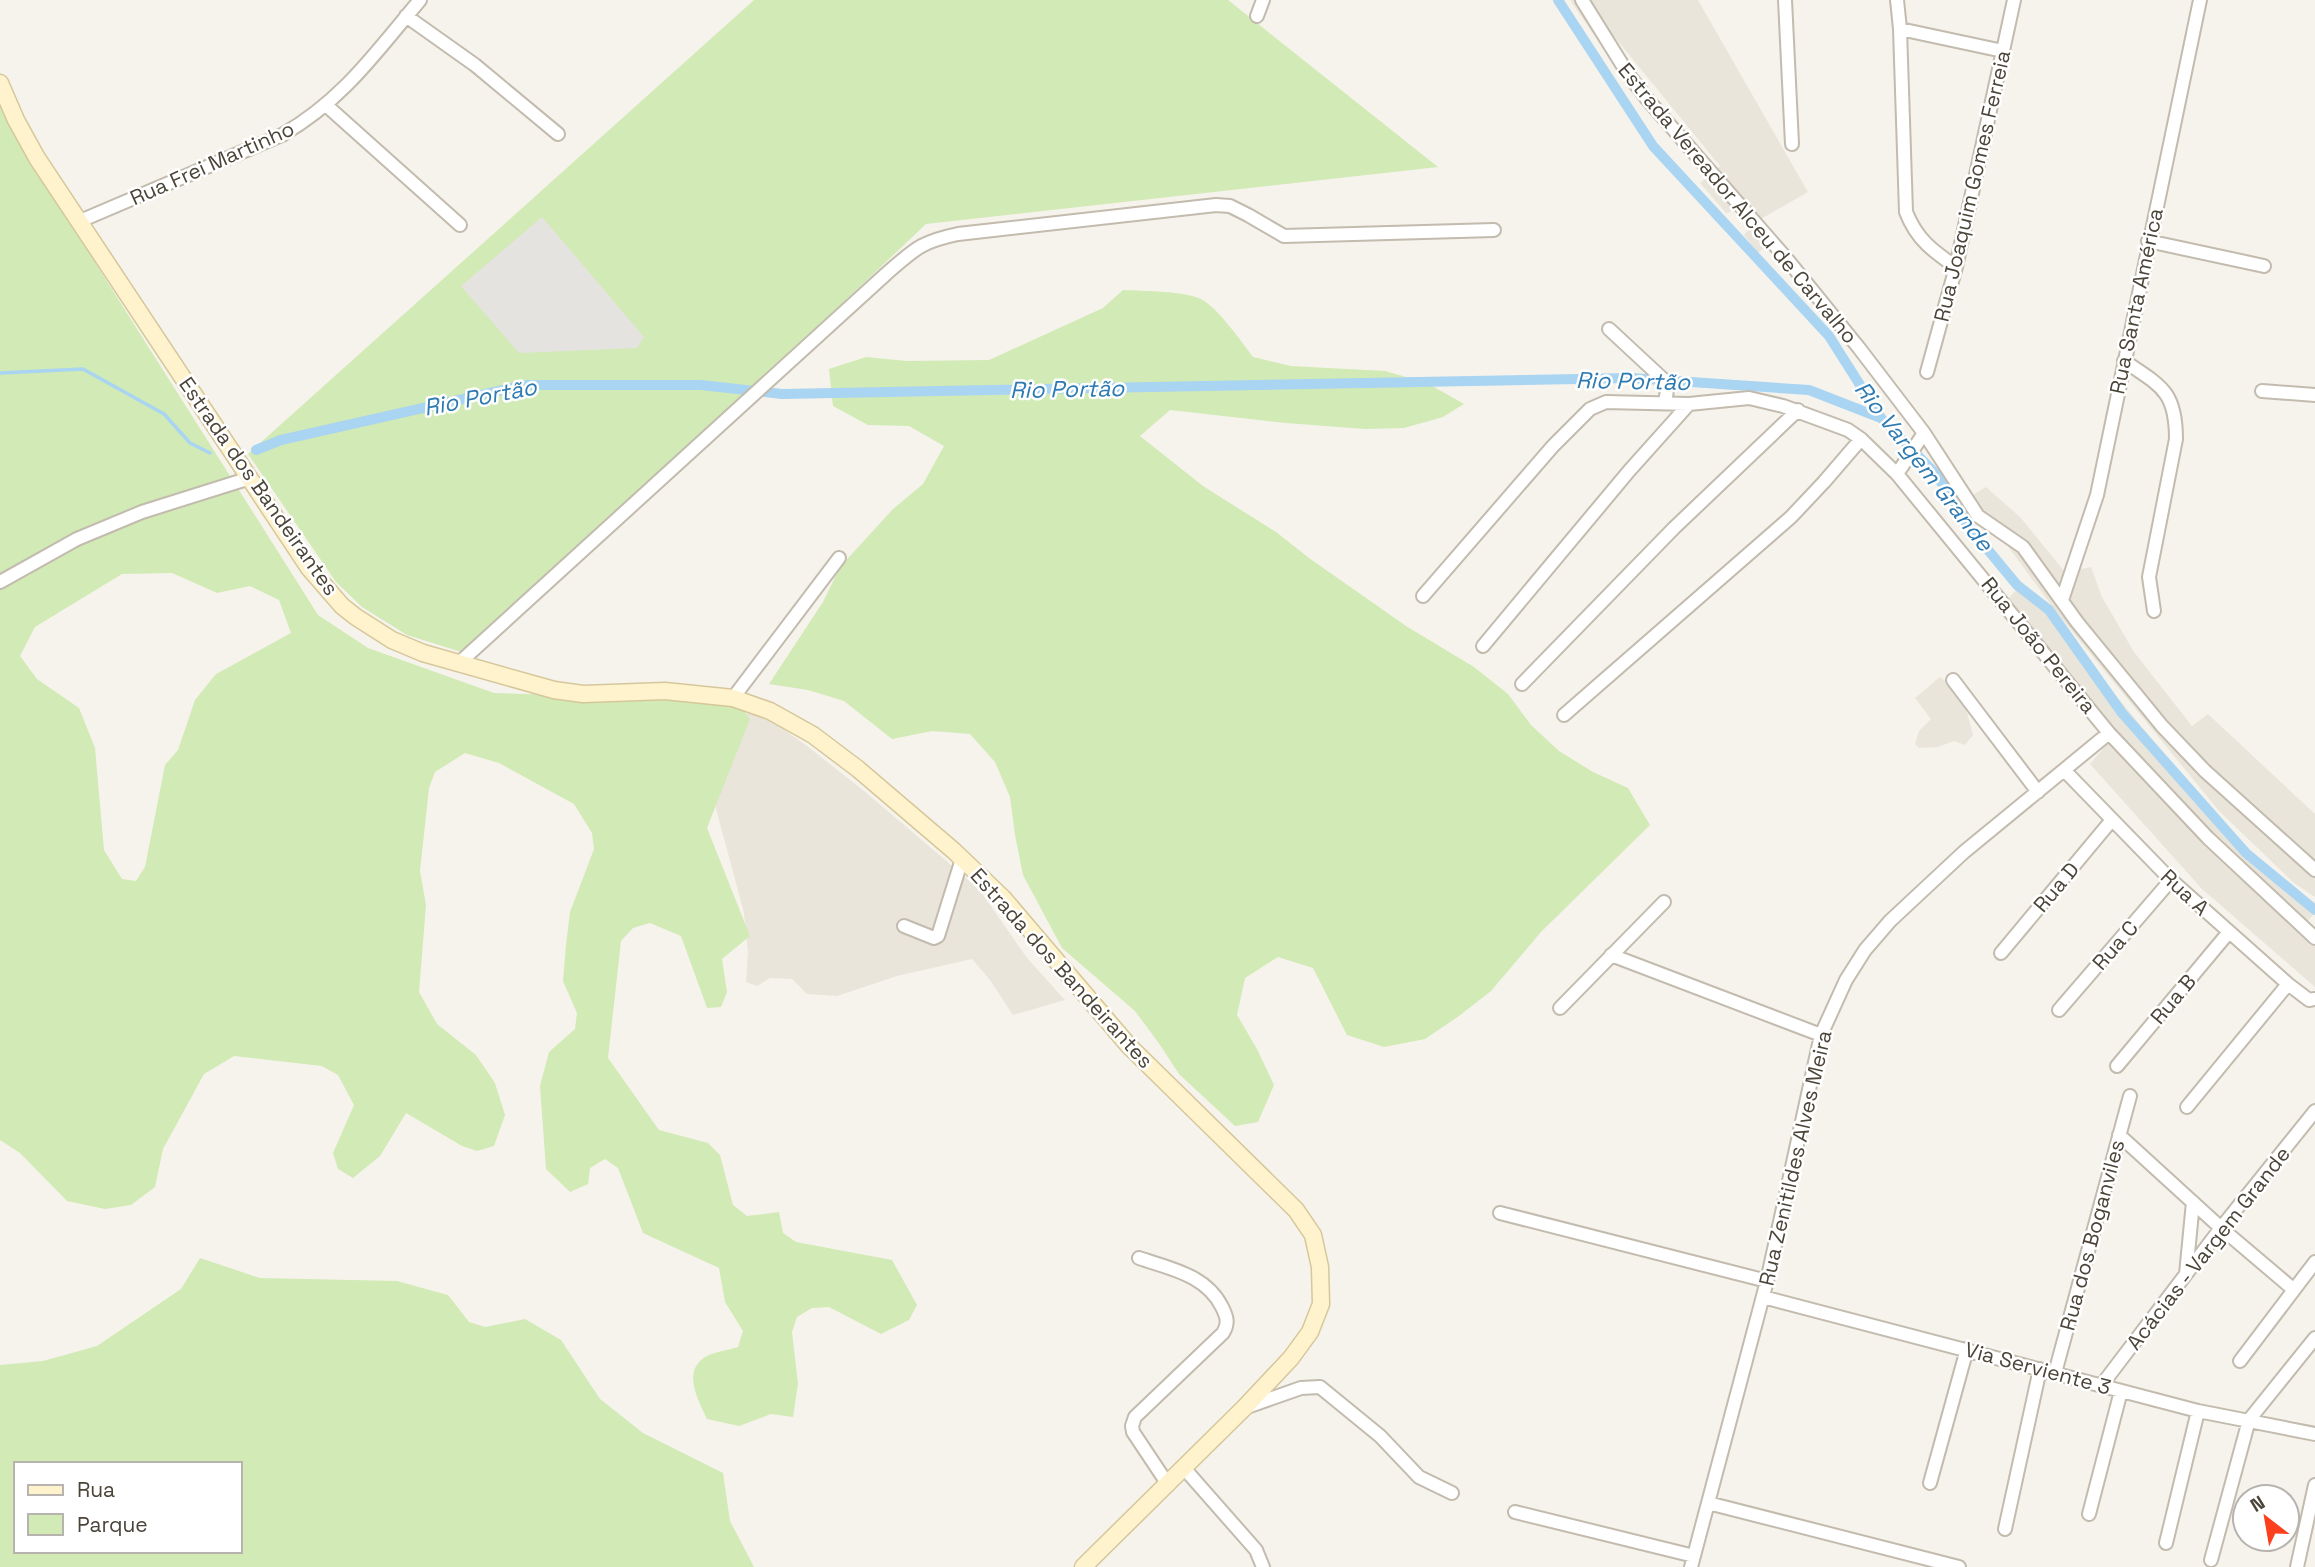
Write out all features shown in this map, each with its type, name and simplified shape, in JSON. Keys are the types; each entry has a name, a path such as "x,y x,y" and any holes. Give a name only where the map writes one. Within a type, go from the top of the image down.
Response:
{"main road":[{"name":"Estrada dos Bandeirantes","path":"0,83 37,158 309,568 342,606 392,640 458,664 554,690 583,694 665,691 705,693 733,698 770,711 813,735 858,769 962,859 1026,924 1129,1046 1287,1201 1312,1235 1322,1285 1321,1304 1317,1318 1291,1358 1083,1567"}],"street":[{"name":"Rua Frei Martinho","path":"80,221 282,135 327,106 349,85 420,0"},
{"path":"1257,16 1263,0"},
{"name":"Estrada Vereador Alceu de Carvalho","path":"1582,0 1628,74 1647,99 1786,258 1972,509 1984,521 2023,547 2162,726 2205,771 2315,870"},
{"path":"1785,0 1792,144"},
{"path":"1897,0 1906,212 1913,229 1931,250 1956,267"},
{"name":"Rua Joaquim Gomes Ferreia","path":"1927,372 1956,267 2014,0"},
{"name":"Rua Santa América","path":"2062,600 2097,495 2200,0"},
{"path":"406,16 475,65 558,134"},
{"path":"1900,29 2003,51"},
{"path":"327,106 460,225"},
{"path":"458,664 914,249 926,242 958,234 1216,205 1239,210 1284,236 1494,230"},
{"path":"2148,241 2264,266"},
{"path":"1609,329 1662,377 1665,381 1666,396"},
{"path":"2124,362 2158,384 2170,399 2176,420 2176,439 2149,577 2154,611"},
{"path":"2262,391 2315,395"},
{"name":"Rua João Pereira","path":"1423,596 1553,446 1590,409 1606,401 1666,396 1693,403 1749,398 1798,410 1837,425 1861,439 1898,474 2109,733 2208,838 2315,938"},
{"path":"1483,646 1629,471 1693,403"},
{"path":"1522,684 1674,528 1798,410"},
{"path":"1898,474 1920,438"},
{"path":"1564,715 1791,517 1861,439"},
{"path":"0,582 77,539 142,512 250,478"},
{"path":"733,698 839,558"},
{"path":"1953,680 2038,792"},
{"name":"Rua Zenitildes Alves Meira","path":"1692,1562 1767,1281 1821,1035 1846,979 1865,950 1890,921 1964,852 2109,733"},
{"name":"Rua A","path":"2064,770 2171,880 2288,984 2309,1000 2315,999"},
{"name":"Rua D","path":"2001,953 2111,821"},
{"path":"904,926 934,938 940,932 962,859"},
{"name":"Rua C","path":"2059,1010 2171,880"},
{"path":"1560,1008 1664,902"},
{"name":"Rua B","path":"2117,1066 2229,932"},
{"path":"1611,955 1821,1035"},
{"path":"2186,1107 2288,984"},
{"name":"Rua dos Boganviles","path":"2055,1373 2130,1096"},
{"name":"Acácias - Vargem Grande","path":"2101,1386 2221,1228 2315,1111"},
{"path":"2119,1135 2293,1289"},
{"path":"2186,1274 2193,1202"},
{"path":"1500,1213 1767,1281"},
{"path":"1139,1258 1205,1283 1227,1318 1223,1333 1135,1417 1133,1432 1167,1483"},
{"path":"2240,1361 2315,1262"},
{"name":"Via Serviente 3","path":"1763,1297 2198,1411 2315,1434"},
{"path":"2211,1560 2249,1420 2315,1338"},
{"path":"1930,1483 1967,1349"},
{"path":"2005,1529 2040,1370"},
{"path":"1244,1408 1301,1388 1320,1387 1380,1436 1419,1478 1452,1493"},
{"path":"2089,1514 2121,1391"},
{"path":"2166,1543 2198,1411"},
{"path":"1183,1467 1256,1550 1264,1567"},
{"path":"2297,1567 2315,1485"},
{"path":"1708,1503 1959,1567"},
{"path":"1515,1512 1692,1562"}],"shaded area":[{"path":"1570,0 1698,0 1808,192 1754,223 1769,244 1758,253 1744,235 1750,228 1735,210 1726,213 1700,183 1720,166 1608,29 1594,35"},
{"path":"542,217 644,337 637,348 519,353 461,286"},
{"path":"1986,487 2020,517 2065,572 2091,567 2102,597 2134,652 2192,726 2208,714 2315,814 2315,897 2294,883 2219,811 2054,609 1971,496"},
{"path":"2022,583 2054,617 2220,821 2314,914 2303,926 2315,937 2315,987 2202,889 2090,764 2117,733 2009,598"},
{"path":"1940,677 1954,688 1965,705 1973,735 1965,745 1954,741 1938,747 1919,748 1915,744 1919,731 1931,719 1915,698"},
{"path":"750,711 779,726 807,746 964,876 981,892 1027,958 1065,1000 1013,1015 990,980 972,959 897,976 837,996 807,994 792,979 770,978 757,986 746,982 748,952 744,913 715,805 738,720"}],"green space":[{"path":"754,0 1228,0 1438,167 926,224 471,655 407,635 362,607 336,582 248,454"},
{"path":"0,93 56,201 318,615 368,648 494,693 713,699 738,703 750,719 707,828 750,936 722,959 727,992 721,1007 707,1008 681,936 650,923 633,928 621,941 608,1058 659,1130 708,1143 720,1155 733,1205 747,1216 779,1212 783,1233 796,1242 892,1260 917,1305 909,1320 881,1334 829,1307 812,1308 797,1317 792,1332 798,1384 793,1417 771,1414 739,1426 707,1419 694,1386 694,1370 705,1357 738,1347 743,1331 725,1302 719,1268 643,1233 618,1168 605,1159 590,1168 588,1184 570,1192 546,1169 540,1086 549,1052 575,1029 577,1013 563,981 566,945 570,912 594,849 592,833 574,804 499,763 465,753 435,772 429,788 420,871 426,905 419,992 437,1024 476,1055 495,1083 505,1115 494,1146 477,1151 462,1146 406,1113 380,1156 353,1178 338,1169 333,1153 354,1105 338,1075 322,1066 234,1056 204,1074 163,1149 155,1187 131,1205 105,1209 67,1201 20,1153 0,1140","holes":["172,573 217,593 250,586 279,600 291,633 216,674 195,700 178,750 165,765 145,867 136,881 122,879 104,850 95,748 79,708 37,679 20,656 35,627 122,574"]},
{"path":"1123,290 1174,293 1201,299 1222,317 1253,357 1291,366 1385,371 1427,383 1464,404 1443,417 1404,428 1365,429 1170,410 1140,436 1203,486 1276,532 1406,626 1474,667 1508,694 1531,725 1559,751 1593,772 1628,788 1650,825 1541,932 1491,991 1425,1039 1384,1047 1347,1035 1313,968 1278,957 1245,978 1237,1015 1274,1085 1258,1122 1235,1126 1179,1074 1135,1011 1062,948 1023,875 1010,797 995,762 970,734 932,731 892,739 844,701 808,690 769,684 823,602 840,567 893,509 923,484 944,446 909,426 868,425 833,406 829,369 866,357 907,361 989,360 1103,308"},
{"path":"200,1258 260,1278 397,1281 448,1295 469,1322 485,1327 525,1319 561,1340 600,1399 643,1433 723,1473 730,1521 754,1567 0,1567 0,1365 43,1361 97,1346 181,1289"}],"waterway":[{"name":"Rio Vargem Grande","path":"1558,0 1653,146 1829,336 1881,418 1936,474 1969,527 2017,585 2049,610 2122,713 2246,853 2315,910"},
{"name":"Rio Portão","path":"0,373 83,369 164,414 190,443 210,453"},
{"name":"Rio Portão","path":"256,450 281,440 525,385 701,385 782,394 1632,378 1809,390 1881,418"}]}
